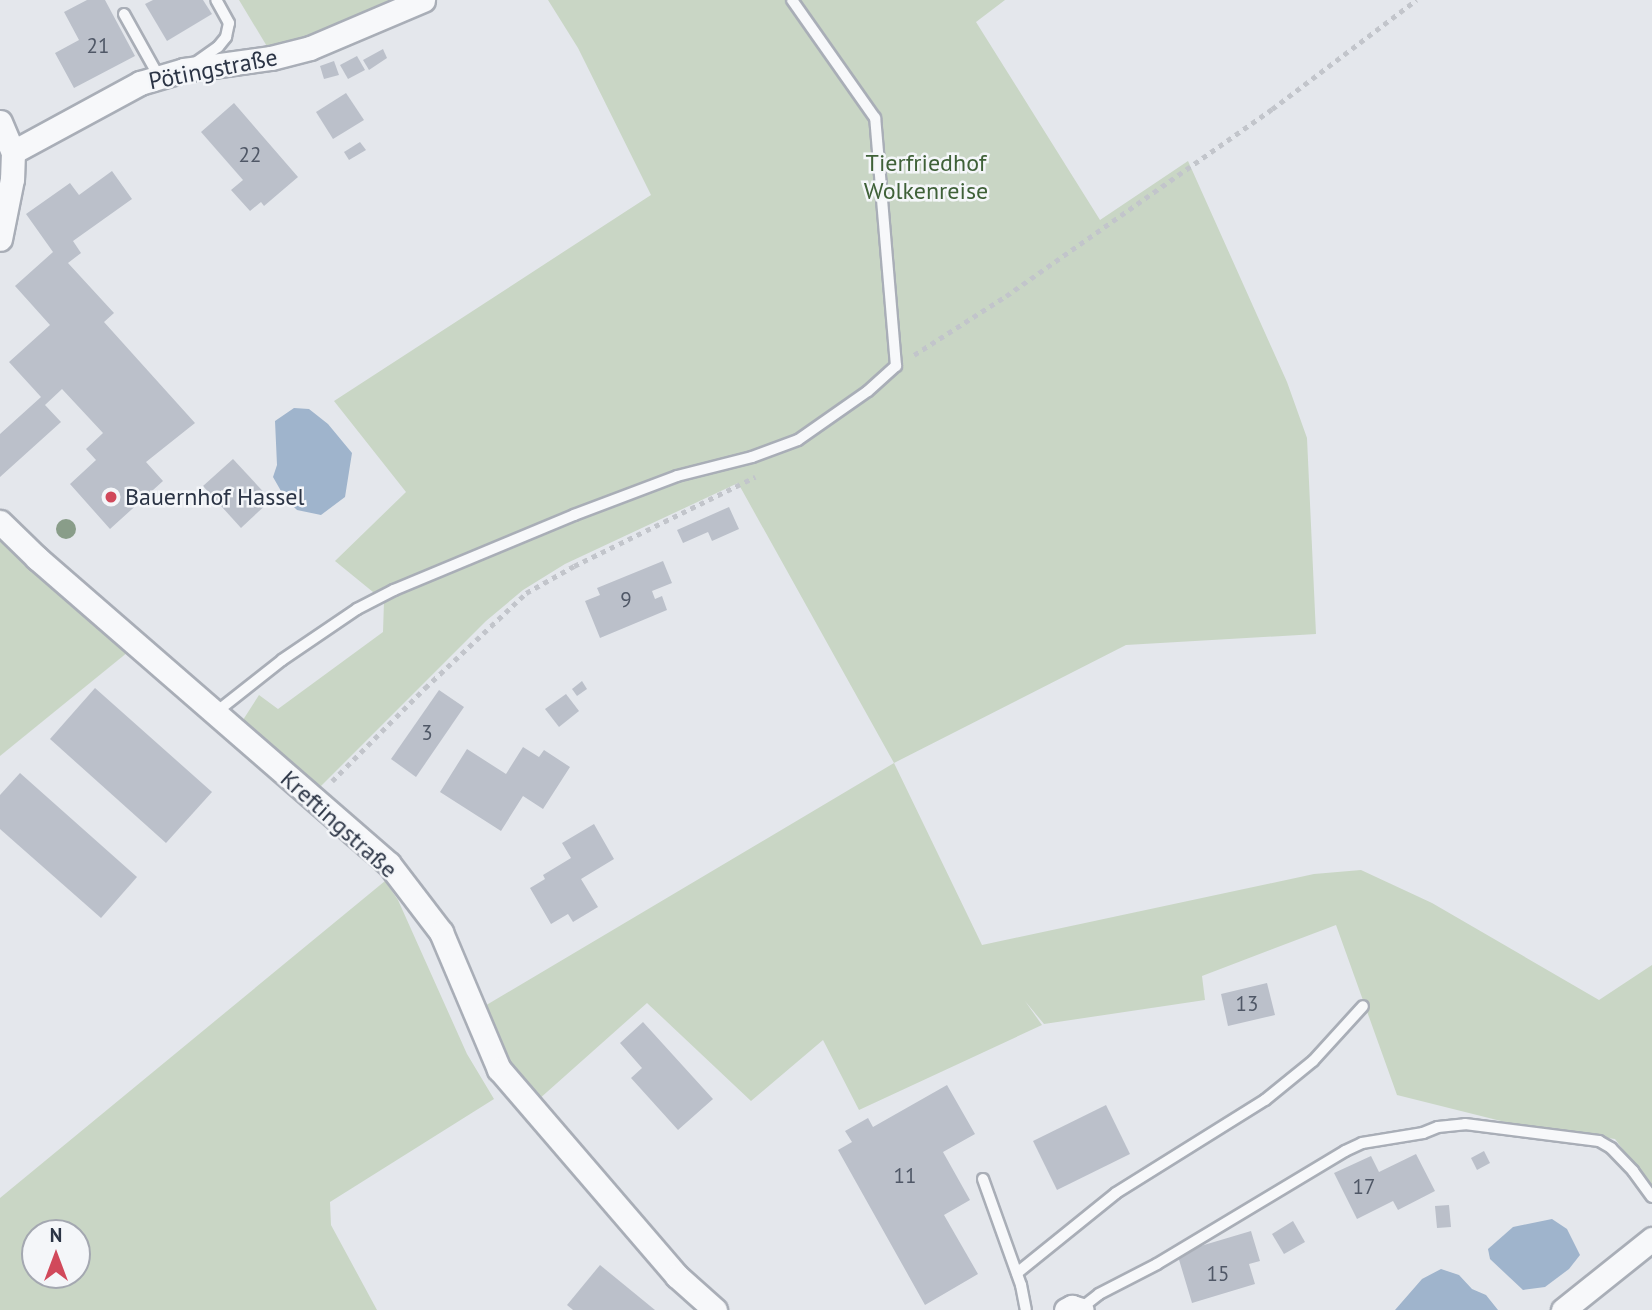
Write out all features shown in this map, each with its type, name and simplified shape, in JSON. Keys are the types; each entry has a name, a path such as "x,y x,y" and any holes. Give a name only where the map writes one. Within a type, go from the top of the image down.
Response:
{"street":[{"name":"Pötingstraße","path":"13,152 140,83 184,71 271,58 310,48 424,0"},
{"path":"0,122 13,152 12,179 0,239"},
{"name":"Kreftingstraße","path":"0,522 37,558 389,864 441,932 499,1069 677,1276 715,1310"},
{"path":"1563,1310 1652,1239"},
{"path":"1066,1310 1081,1310"}],"lane":[{"path":"184,71 218,47 226,37 229,23 216,0"},
{"path":"215,713 282,660 357,609 394,590 574,515 677,476 752,457 797,440 868,391 897,366 875,118 792,0"},
{"path":"124,15 159,77"},
{"path":"1017,1273 1116,1193 1265,1100 1313,1061 1363,1006"},
{"path":"1081,1310 1099,1294 1287,1188 1345,1151 1362,1143 1423,1133 1438,1127 1465,1124 1600,1141 1611,1148 1633,1171 1652,1197"},
{"path":"983,1179 1017,1273 1026,1310"}],"path":[{"path":"897,366 1006,296 1217,148 1416,0"},
{"path":"315,800 425,688 526,593 574,566 748,483 758,475"}],"green space":[{"path":"239,0 405,0 271,53"},
{"name":"Tierfriedhof Wolkenreise","path":"548,0 1005,0 976,22 1100,220 1188,161 1287,382 1307,438 1316,634 1126,645 894,763 738,483 565,564 523,590 486,621 318,789 241,723 259,695 278,709 383,632 384,601 335,561 406,492 334,401 651,195 578,48"},
{"path":"0,531 128,652 0,756"},
{"path":"894,763 982,945 1314,874 1361,870 1432,903 1599,1000 1652,965 1652,1189 1615,1139 1517,1125 1397,1095 1336,925 1202,976 1205,1000 1044,1024 1025,1001 1042,1025 859,1110 823,1040 751,1101 647,1003 538,1100 505,1063 478,1010"},
{"path":"385,881 398,900 467,1054 494,1099 330,1202 331,1225 377,1310 0,1310 0,1198"}],"water":[{"path":"294,408 309,409 328,424 352,453 345,497 321,515 297,510 285,498 273,477 277,465 275,421"},
{"path":"1552,1219 1567,1229 1580,1255 1569,1269 1545,1287 1523,1290 1490,1259 1488,1249 1513,1227"},
{"path":"1441,1269 1459,1275 1472,1289 1486,1295 1498,1310 1395,1310 1422,1279"}],"building":[{"path":"87,0 105,0 135,56 74,88 55,53 79,40 64,12"},
{"path":"153,0 203,0 212,14 167,41 145,4"},
{"path":"383,49 387,58 369,70 363,60"},
{"path":"357,56 365,70 348,79 340,65"},
{"path":"334,61 339,75 324,79 320,66"},
{"path":"346,93 364,120 333,139 316,112"},
{"path":"234,103 298,177 264,206 261,202 250,211 231,190 243,180 201,132"},
{"path":"360,142 366,150 349,160 344,152"},
{"path":"112,171 132,199 73,241 81,253 68,263 114,313 104,322 195,423 146,462 163,481 110,529 70,484 96,460 86,449 103,433 62,389 45,405 61,422 0,477 0,434 41,397 9,362 50,325 15,286 53,252 26,214 70,183 79,195"},
{"path":"233,459 271,500 241,528 203,486"},
{"path":"729,507 739,529 712,541 708,532 683,543 677,530"},
{"path":"663,561 672,583 652,591 655,599 662,596 667,610 600,638 585,601 600,595 597,588"},
{"path":"582,681 587,689 577,696 572,689"},
{"path":"95,688 212,792 166,843 50,739"},
{"path":"439,690 464,707 416,777 391,759"},
{"path":"566,694 579,711 559,727 545,709"},
{"path":"523,747 539,757 544,750 570,767 543,809 523,796 501,831 440,792 467,749 506,774"},
{"path":"20,773 137,877 101,918 0,829 0,795"},
{"path":"594,824 614,859 581,879 598,907 573,922 568,914 551,924 530,888 545,879 543,875 571,858 562,843"},
{"path":"1267,983 1275,1015 1228,1026 1221,994"},
{"path":"643,1022 713,1099 678,1130 631,1078 642,1068 620,1043"},
{"path":"947,1085 975,1134 943,1152 970,1200 944,1215 978,1274 925,1305 838,1150 852,1142 845,1131 868,1118 873,1127"},
{"path":"1106,1105 1130,1154 1057,1190 1033,1141"},
{"path":"1484,1151 1490,1163 1477,1170 1471,1158"},
{"path":"1416,1154 1435,1191 1398,1210 1393,1201 1357,1219 1334,1173 1371,1156 1379,1172"},
{"path":"1449,1205 1451,1227 1437,1228 1435,1206"},
{"path":"1293,1221 1305,1242 1284,1254 1272,1234"},
{"path":"1251,1231 1260,1261 1249,1264 1255,1284 1192,1303 1177,1253"},
{"path":"600,1265 655,1310 573,1310 567,1305"}],"place":[{"name":"Bauernhof Hassel","path":"111,497"}]}
